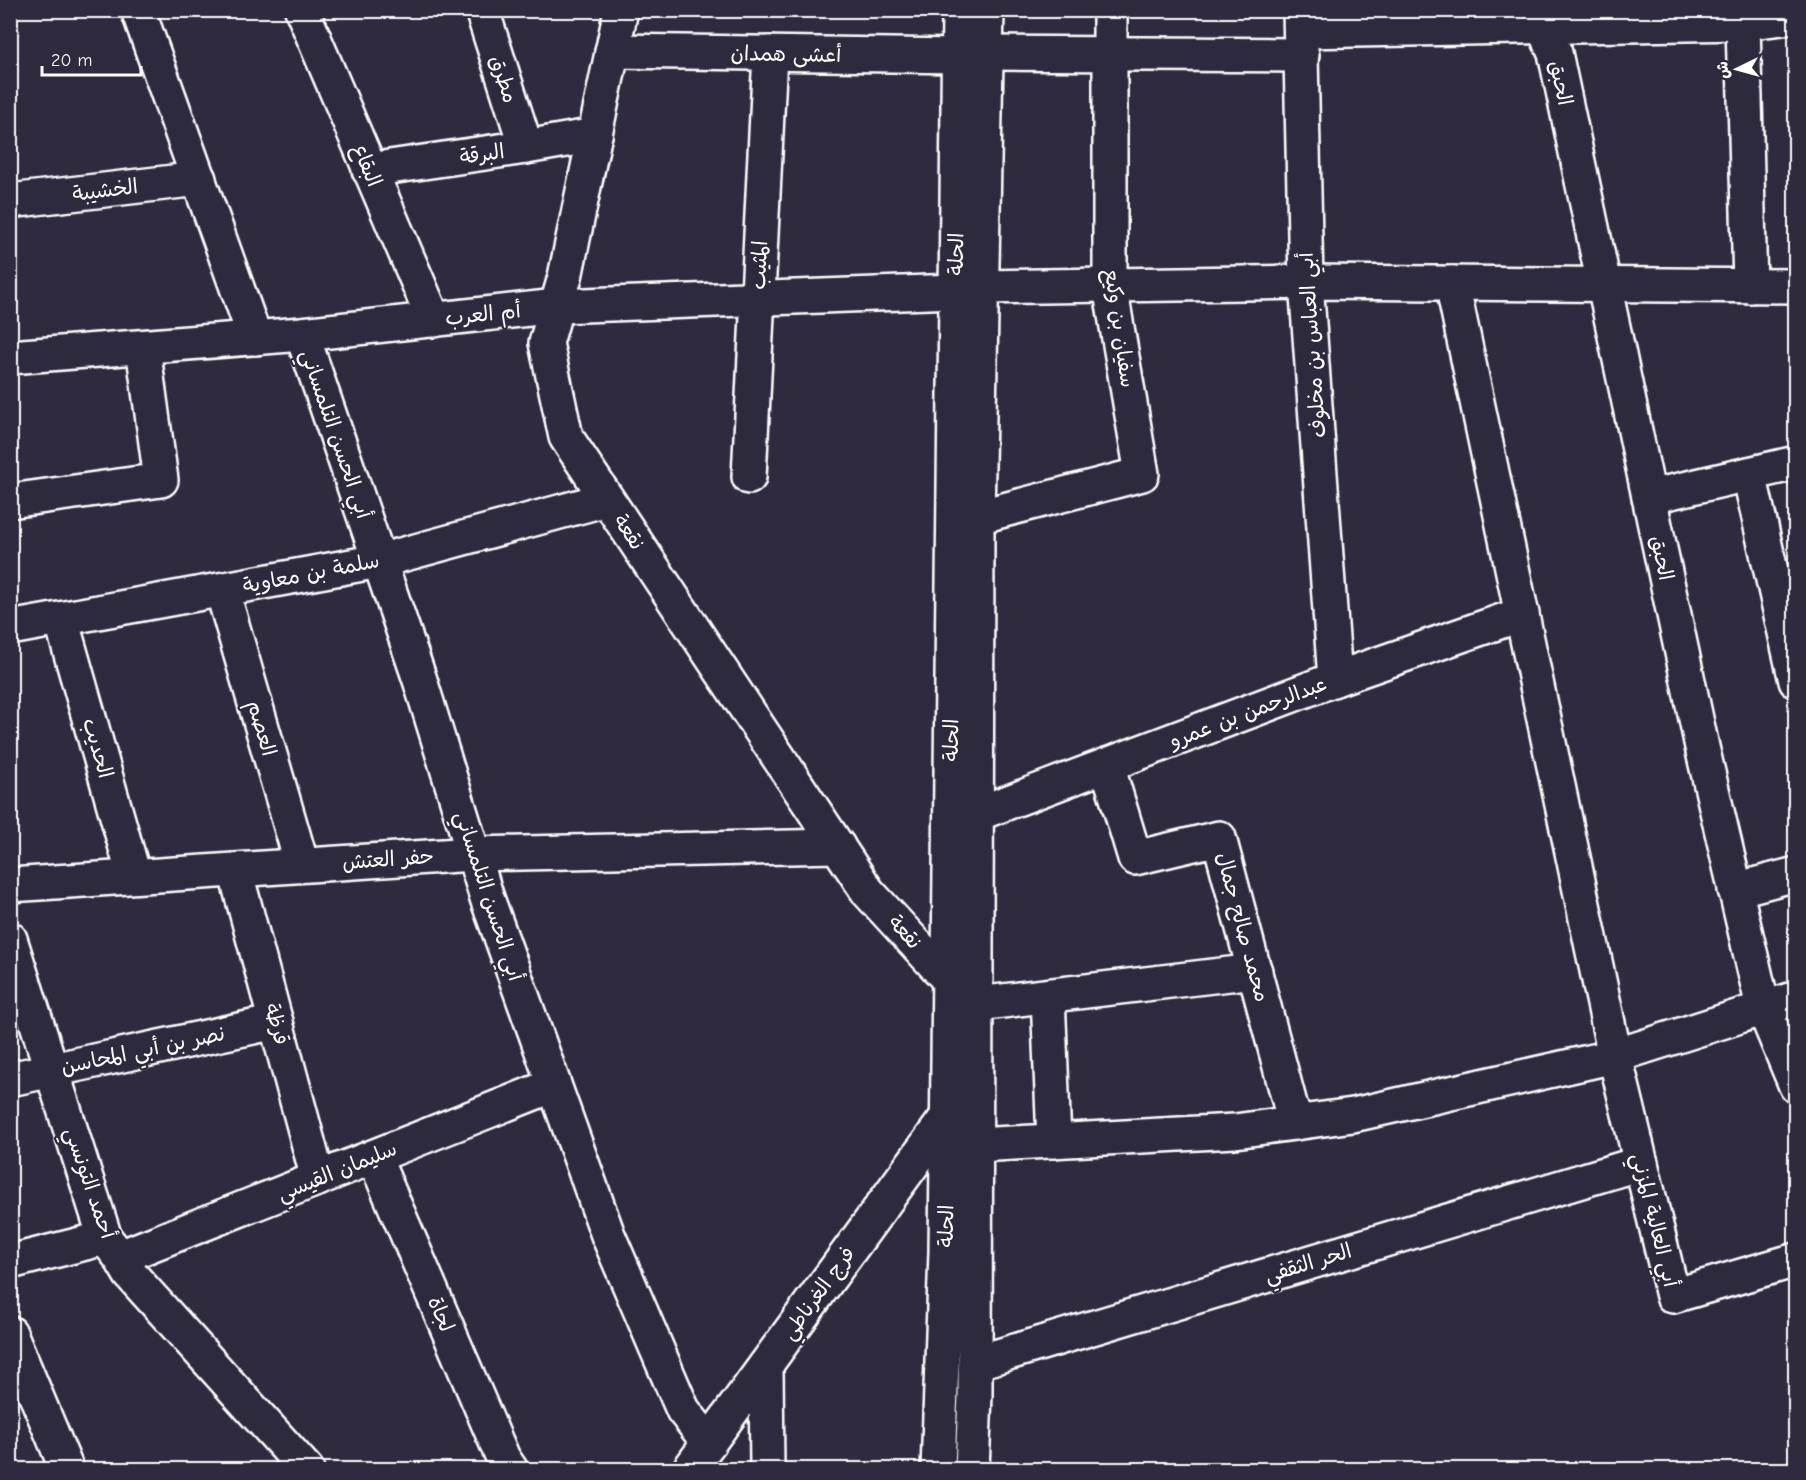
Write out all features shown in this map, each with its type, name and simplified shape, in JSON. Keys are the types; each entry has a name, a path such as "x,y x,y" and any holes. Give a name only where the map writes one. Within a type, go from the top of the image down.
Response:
{"street":[{"path":"138,10 255,338"},
{"name":"البقاع","path":"302,10 434,320"},
{"name":"مطرق","path":"482,10 526,147"},
{"name":"نقعة","path":"621,10 565,278 546,343 566,437 868,892 949,980"},
{"name":"الحلة","path":"959,10 973,54"},
{"name":"الحلة","path":"938,1470 946,1264 949,980 969,289 973,54 987,10"},
{"name":"سفيان بن وكيع","path":"977,517 1142,474 1110,286 1110,10"},
{"name":"أعشى همدان","path":"612,51 973,54 1110,52 1301,32 1743,23 1783,18 1788,10"},
{"path":"1743,23 1750,286"},
{"name":"الحبق","path":"1543,27 1555,53 1702,747 1735,890 1763,1007 1796,1086"},
{"name":"أبي العباس بن مخلوف","path":"1301,32 1306,282 1335,679"},
{"name":"المثيب","path":"749,477 770,53"},
{"name":"البرقة","path":"369,170 595,135"},
{"name":"الخشيبة","path":"10,201 199,179"},
{"name":"أم العرب","path":"10,357 302,334 557,306 969,289 1306,282 1796,286"},
{"name":"أبي العالية المزني","path":"1452,283 1615,1056 1673,1296 1796,1260"},
{"name":"الحلة","path":"969,289 977,517 975,1363 972,1470"},
{"name":"أبي الحسن التلمساني","path":"302,334 420,680 487,898 608,1235 683,1410 709,1443"},
{"path":"10,501 161,480 143,347"},
{"path":"1649,497 1796,463"},
{"path":"1749,474 1790,632 1796,681"},
{"name":"سلمة بن معاوية","path":"10,628 379,561 607,499"},
{"name":"العصم","path":"222,590 302,865"},
{"name":"عبدالرحمن بن عمرو","path":"977,814 1335,679 1522,614"},
{"name":"الحديب","path":"61,619 134,876"},
{"name":"محمد صالح جمال","path":"1107,765 1135,858 1219,838 1295,1123"},
{"name":"حفر العتش","path":"10,885 473,854 838,846"},
{"name":"قرظة","path":"235,870 318,1179"},
{"path":"1735,890 1796,874"},
{"name":"أحمد التونسي","path":"10,939 112,1248 130,1274 307,1470"},
{"path":"976,1004 1255,971"},
{"path":"1048,996 1054,1141"},
{"path":"976,1145 1235,1131 1353,1115 1615,1056 1796,998"},
{"name":"نصر بن أبي المحاسن","path":"10,1079 276,1022"},
{"name":"سليمان القيسي","path":"10,1262 112,1248 318,1179 554,1085"},
{"name":"فرج الغرناطي","path":"689,1470 947,1117"},
{"name":"لجاة","path":"374,1157 498,1466"},
{"name":"الحر الثقفي","path":"975,1363 1641,1163"},
{"path":"10,1333 67,1470"},
{"path":"766,1365 767,1470"}]}
